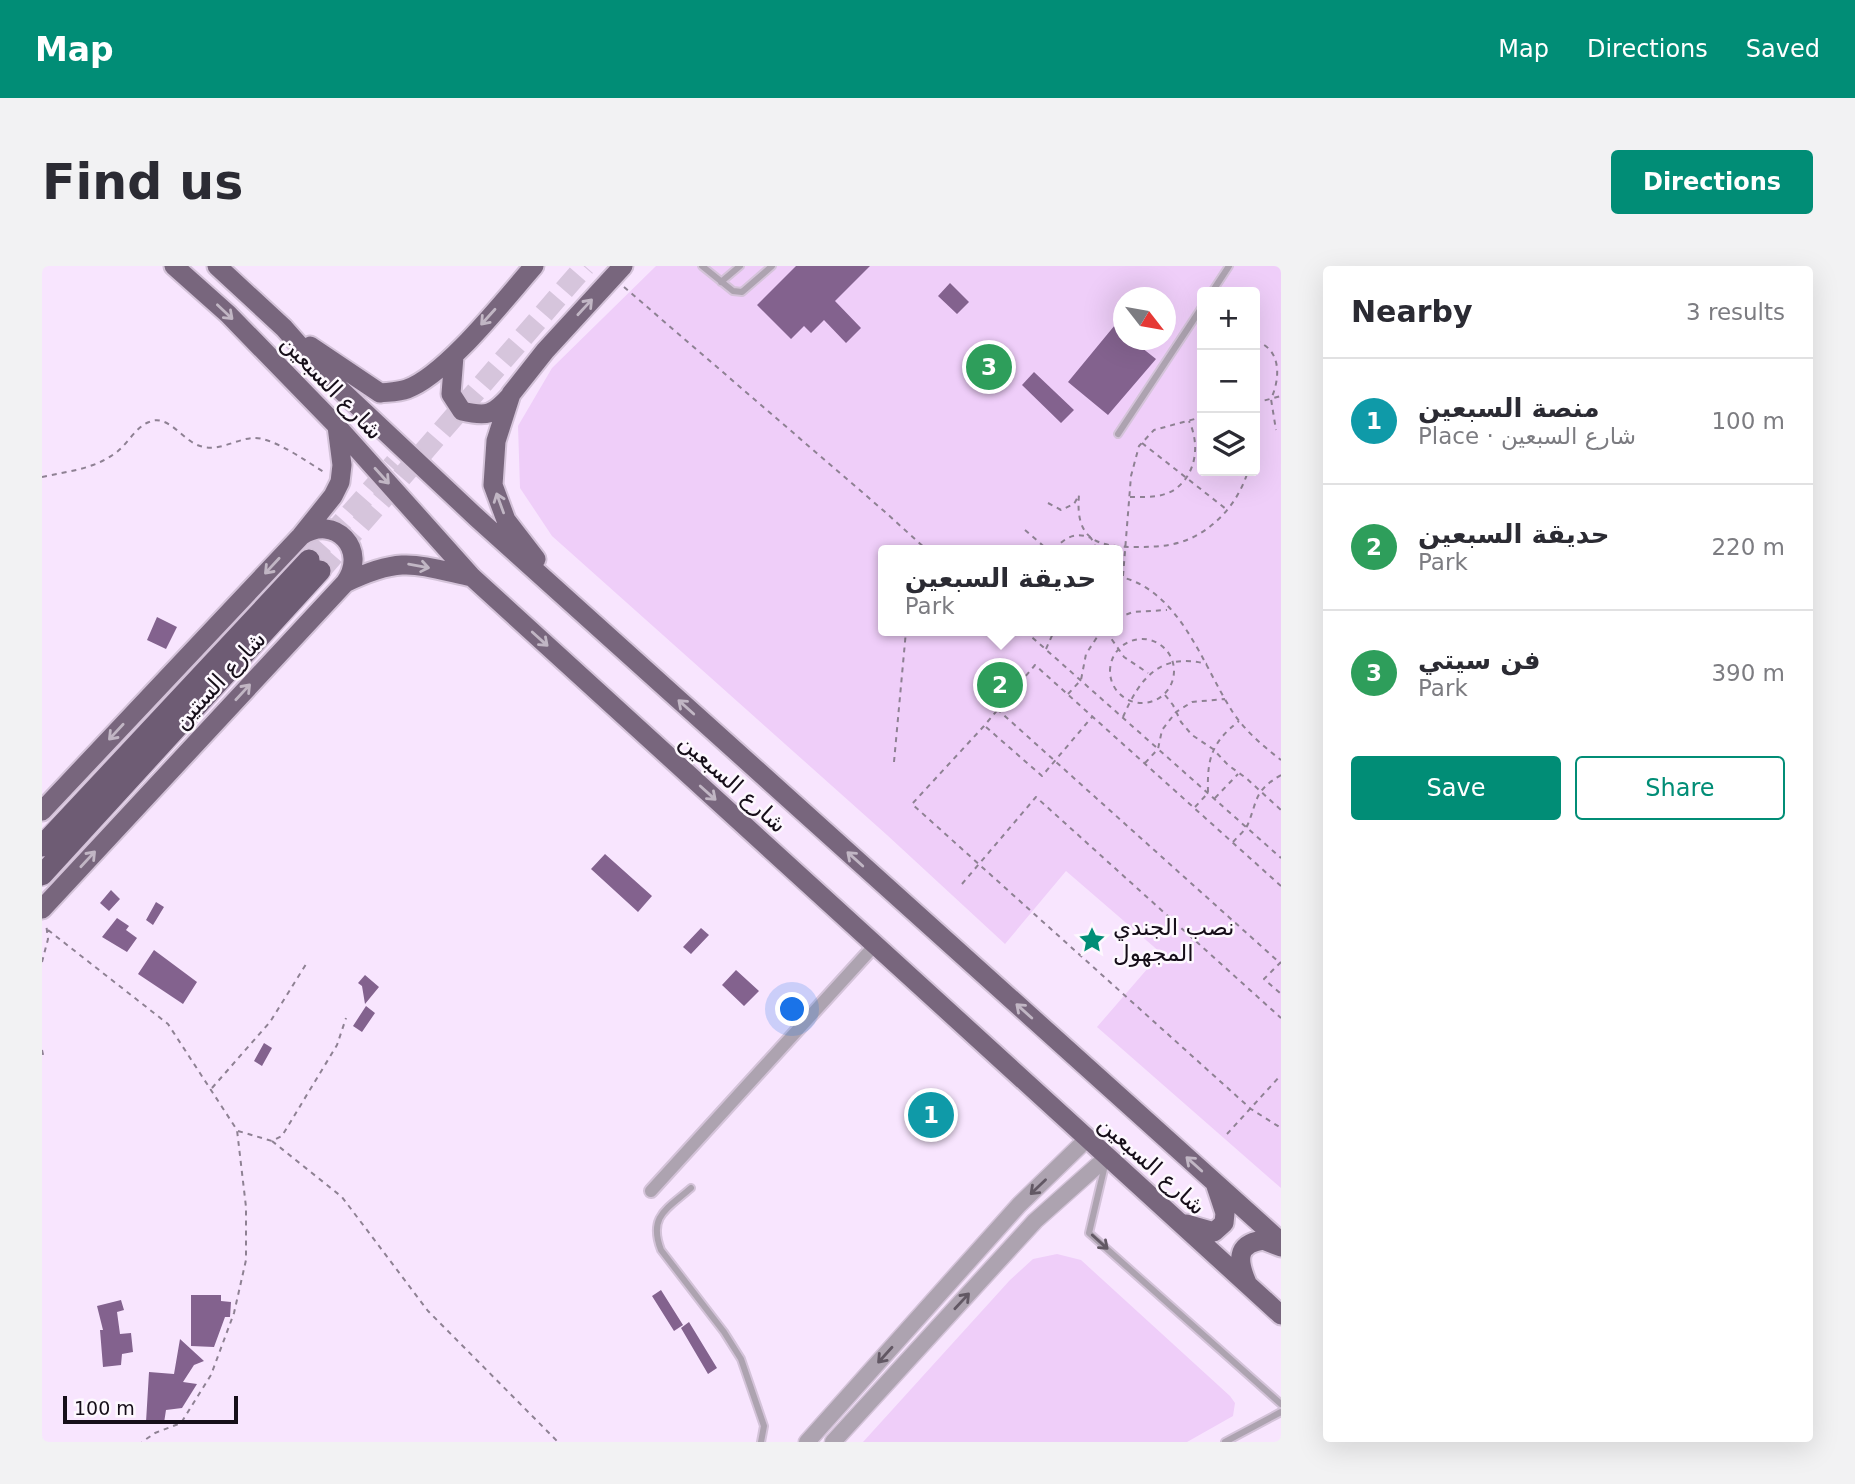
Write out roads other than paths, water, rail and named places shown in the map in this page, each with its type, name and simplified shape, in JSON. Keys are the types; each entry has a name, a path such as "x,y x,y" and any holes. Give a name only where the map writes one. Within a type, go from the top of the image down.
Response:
{"highway":[{"name":"شارع الستين","path":"42,846 315,566 42,875"}],"main road":[{"name":"شارع السبعين","path":"174,266 228,314 336,425 472,577 1281,1315"},
{"name":"شارع السبعين","path":"217,266 284,328 328,377 566,599 1281,1244"},
{"path":"284,328 380,393 405,389 424,380 454,356 534,266"},
{"path":"454,356 451,394 462,411 482,416 498,410 545,351 618,271"},
{"path":"511,394 496,441 493,485 506,520 566,599"},
{"name":"شارع الستين","path":"42,811 301,536 333,496 340,481 342,465 336,425"},
{"path":"301,536 307,531 323,528 345,538 354,561 345,583"},
{"name":"شارع الستين","path":"43,912 345,583 374,569 403,564 472,577"},
{"path":"1178,1221 1205,1231 1214,1232 1220,1228 1224,1223 1225,1213 1216,1183"},
{"path":"1247,1284 1239,1265 1241,1254 1247,1246 1263,1240 1281,1244"}],"street":[{"path":"651,1191 875,945"},
{"path":"807,1442 1019,1205 1087,1139"},
{"path":"833,1442 1035,1221 1107,1157"}],"lane":[{"path":"704,266 733,291 742,292 772,266"},
{"path":"721,282 740,266"},
{"path":"1215,287 1229,266"},
{"path":"1118,434 1197,315"},
{"path":"1107,1157 1089,1233 1281,1404"},
{"path":"691,1188 658,1218 655,1235 661,1250 724,1332 741,1359 764,1426 761,1442"},
{"path":"1225,1442 1281,1412"}],"tunnel":[{"path":"320,571 585,266"},
{"path":"309,560 395,463"}],"place":[{"name":"فن سيتي","path":"989,367"},
{"name":"حديقة السبعين","path":"1000,685"},
{"name":"نصب الجندي المجهول","path":"1092,940"},
{"name":"منصة السبعين","path":"931,1115"}]}
